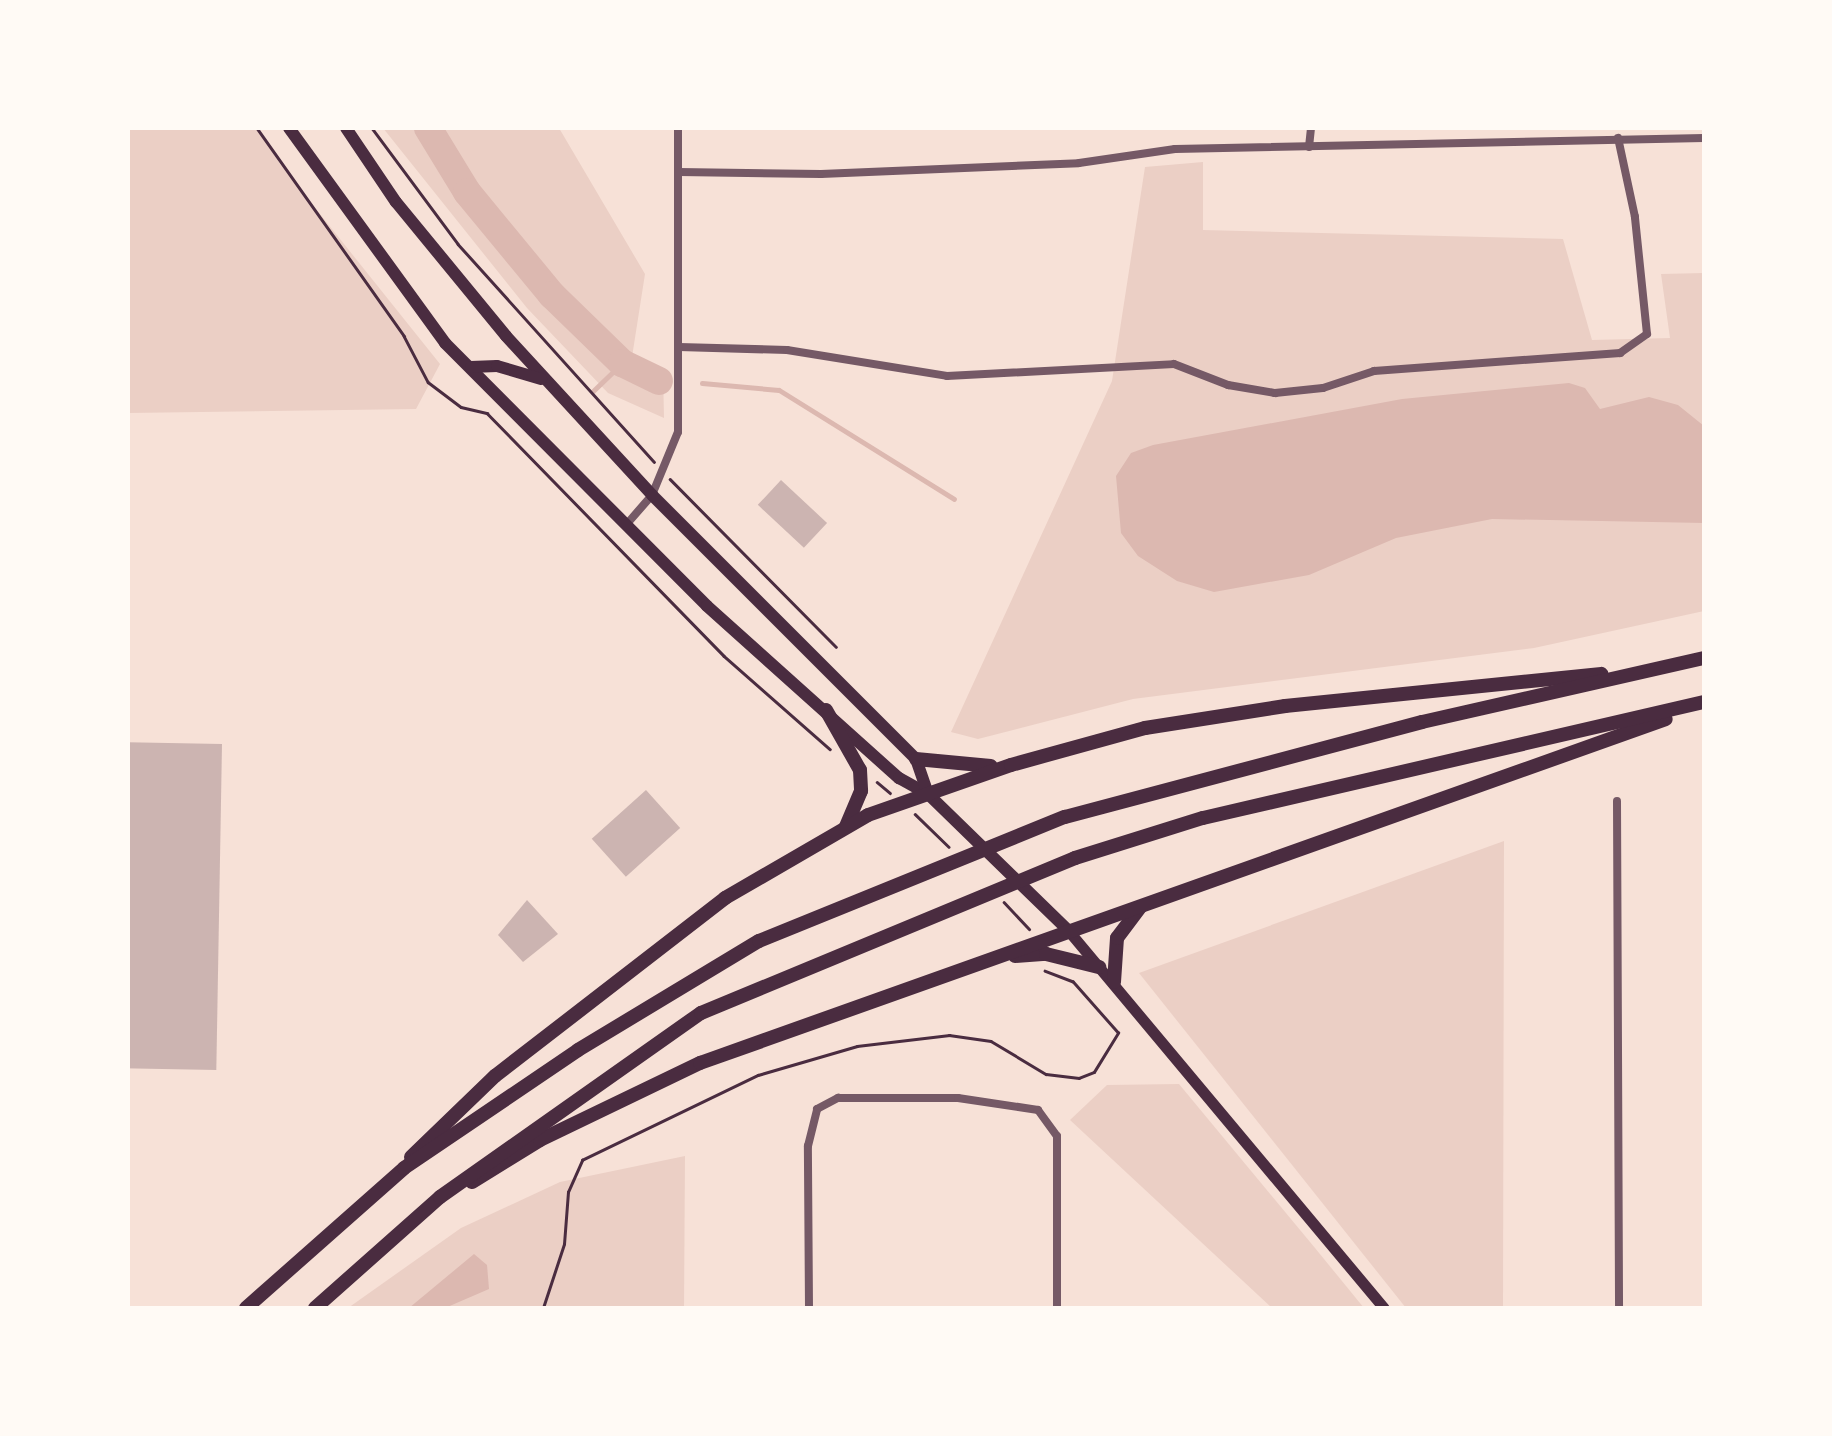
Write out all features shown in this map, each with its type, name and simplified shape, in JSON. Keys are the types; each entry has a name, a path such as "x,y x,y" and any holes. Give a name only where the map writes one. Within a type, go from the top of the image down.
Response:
{"highway":[{"path":"404,1168 578,1050 759,941 940,863 1066,817 1422,722 1704,658"},
{"path":"246,1308 404,1168 495,1076 628,971 725,898 845,829 902,803 1011,764 1214,715 1666,667"},
{"path":"316,1308 440,1198 701,1013 963,899 1075,858 1240,809 1704,704"},
{"path":"440,1198 660,1078 1042,947 1068,929 1704,704"},
{"path":"826,710 850,746 860,780 845,829"},
{"path":"916,759 972,768 1011,764"},
{"path":"1114,982 1117,938 1148,900"},
{"path":"1042,947 1099,967"}],"main road":[{"path":"289,128 445,343 626,525 899,778 928,794 1068,929 1384,1308"},
{"path":"346,128 406,215 544,380 652,495 916,759 928,794"},
{"path":"471,367 497,366 544,380"}],"street":[{"path":"626,525 652,495 678,432 678,128"},
{"path":"1309,146 1311,128"},
{"path":"1572,128 1572,139"},
{"path":"679,347 787,350 947,376 1174,364 1228,385 1276,393 1323,388 1374,370 1630,348 1646,334 1635,218 1618,138"},
{"path":"678,172 820,174 1079,163 1175,149 1704,138"},
{"path":"1616,802 1619,1308"},
{"path":"808,1308 808,1146 818,1109 838,1098 990,1103 1038,1110 1056,1129 1057,1308"}],"path":[{"path":"257,128 404,336 428,382 461,407 488,413 724,656 838,756"},
{"path":"372,128 458,244 663,470 836,647"},
{"path":"860,780 874,780 962,860"},
{"path":"543,1308 564,1244 573,1173 582,1160 758,1074 858,1046 968,1036 1006,1046 1046,1074 1079,1078 1094,1072 1118,1033 1073,982 1044,973 1042,947 1003,902"}],"shaded area":[{"path":"128,128 258,128 280,164 440,364 416,409 128,413"},
{"path":"383,128 559,128 645,274 632,357 663,371 664,418 608,393 527,308"},
{"path":"1203,162 1203,230 1563,239 1592,340 1670,338 1661,274 1704,273 1704,611 1534,648 1133,699 978,739 951,732 1112,381 1145,167"},
{"path":"1569,383 1585,388 1600,409 1649,397 1678,405 1704,426 1704,523 1492,519 1396,538 1309,575 1214,592 1177,581 1138,556 1121,533 1116,476 1131,453 1153,445 1402,399"},
{"path":"1504,841 1503,1308 1406,1308 1139,973"},
{"path":"1179,1084 1364,1308 1272,1308 1070,1120 1107,1085"},
{"path":"685,1156 684,1308 348,1308 461,1228 560,1182"},
{"path":"474,1254 487,1265 489,1289 445,1308 409,1308"}],"building":[{"path":"781,480 827,523 804,548 758,505"},
{"path":"128,742 222,744 216,1070 128,1068"},
{"path":"646,790 680,828 626,877 592,839"},
{"path":"527,900 558,934 523,962 498,935"}],"waterway":[{"path":"428,128 467,192 552,295 622,363 659,381"},
{"path":"593,391 622,363"},
{"path":"702,383 779,390 954,499"}]}
